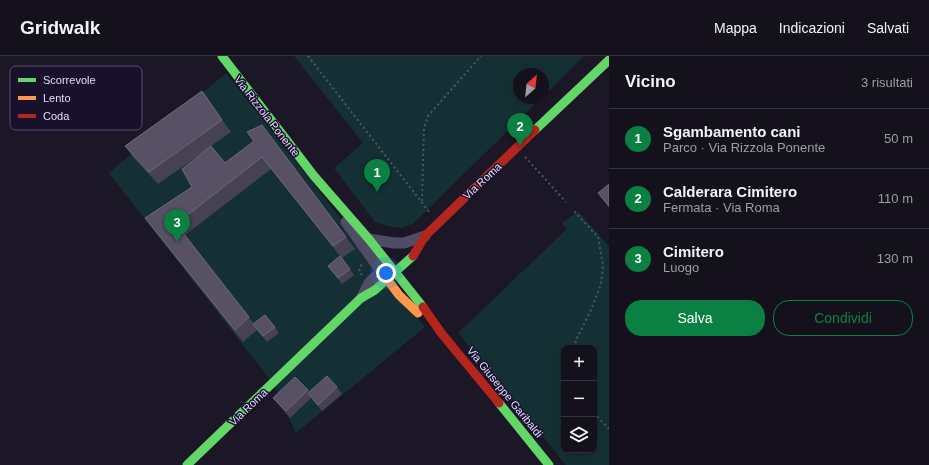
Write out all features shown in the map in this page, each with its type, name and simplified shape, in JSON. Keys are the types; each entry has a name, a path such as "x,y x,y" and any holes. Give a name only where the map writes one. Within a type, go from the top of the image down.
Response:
{"street":[{"name":"Via Rizzola Ponente","path":"222,56 388,269"},
{"name":"Via Roma","path":"403,252 425,236 609,60"},
{"name":"Via Rizzola Ponente","path":"314,176 369,239 388,269"},
{"name":"Via Roma","path":"369,239 404,243 425,236"},
{"name":"Via Roma","path":"187,465 361,298 369,283 388,269 395,272 412,257 425,236"},
{"name":"Via Giuseppe Garibaldi","path":"388,269 399,295 442,334"},
{"name":"Via Giuseppe Garibaldi","path":"395,272 413,293 442,334 549,465"},
{"path":"361,298 389,292 399,295"}],"path":[{"path":"308,56 430,213"},
{"path":"422,202 424,128 428,116 481,56"},
{"path":"521,152 566,202"},
{"path":"574,212 598,237 603,265 601,284 575,345"},
{"path":"597,416 609,429"}],"green space":[{"path":"294,56 584,56 549,91 549,68 513,68 513,104 535,104 412,224 401,228 375,222 334,168 363,143"},
{"path":"226,73 425,327 296,433 274,385 109,173"},
{"path":"578,211 609,246 609,465 566,465 458,333 567,229 562,223"}],"building":[{"path":"202,91 222,120 149,172 125,146"},
{"path":"262,125 346,237 333,246 262,157 176,224 249,317 235,330 145,218 192,187 182,169 211,146 225,163 254,141 247,132"},
{"path":"609,184 609,206 598,193"},
{"path":"340,256 350,269 338,278 328,266"},
{"path":"265,315 275,327 263,336 253,324"},
{"path":"327,376 337,387 318,405 308,393"},
{"path":"295,377 308,390 286,411 273,398"}],"traffic: fast":[{"path":"222,56 314,176 368,238 423,307"},
{"path":"535,130 609,60"},
{"path":"187,465 361,298 375,290 413,256"},
{"path":"499,403 549,465"}],"traffic: slow":[{"path":"381,271 399,295 418,313"}],"traffic: jam":[{"path":"413,256 425,236 535,130"},
{"path":"423,307 442,334 499,403"}],"place":[{"name":"Calderara Cimitero","path":"520,146"},
{"name":"Sgambamento cani","path":"377,192"},
{"name":"Cimitero","path":"177,242"}]}
